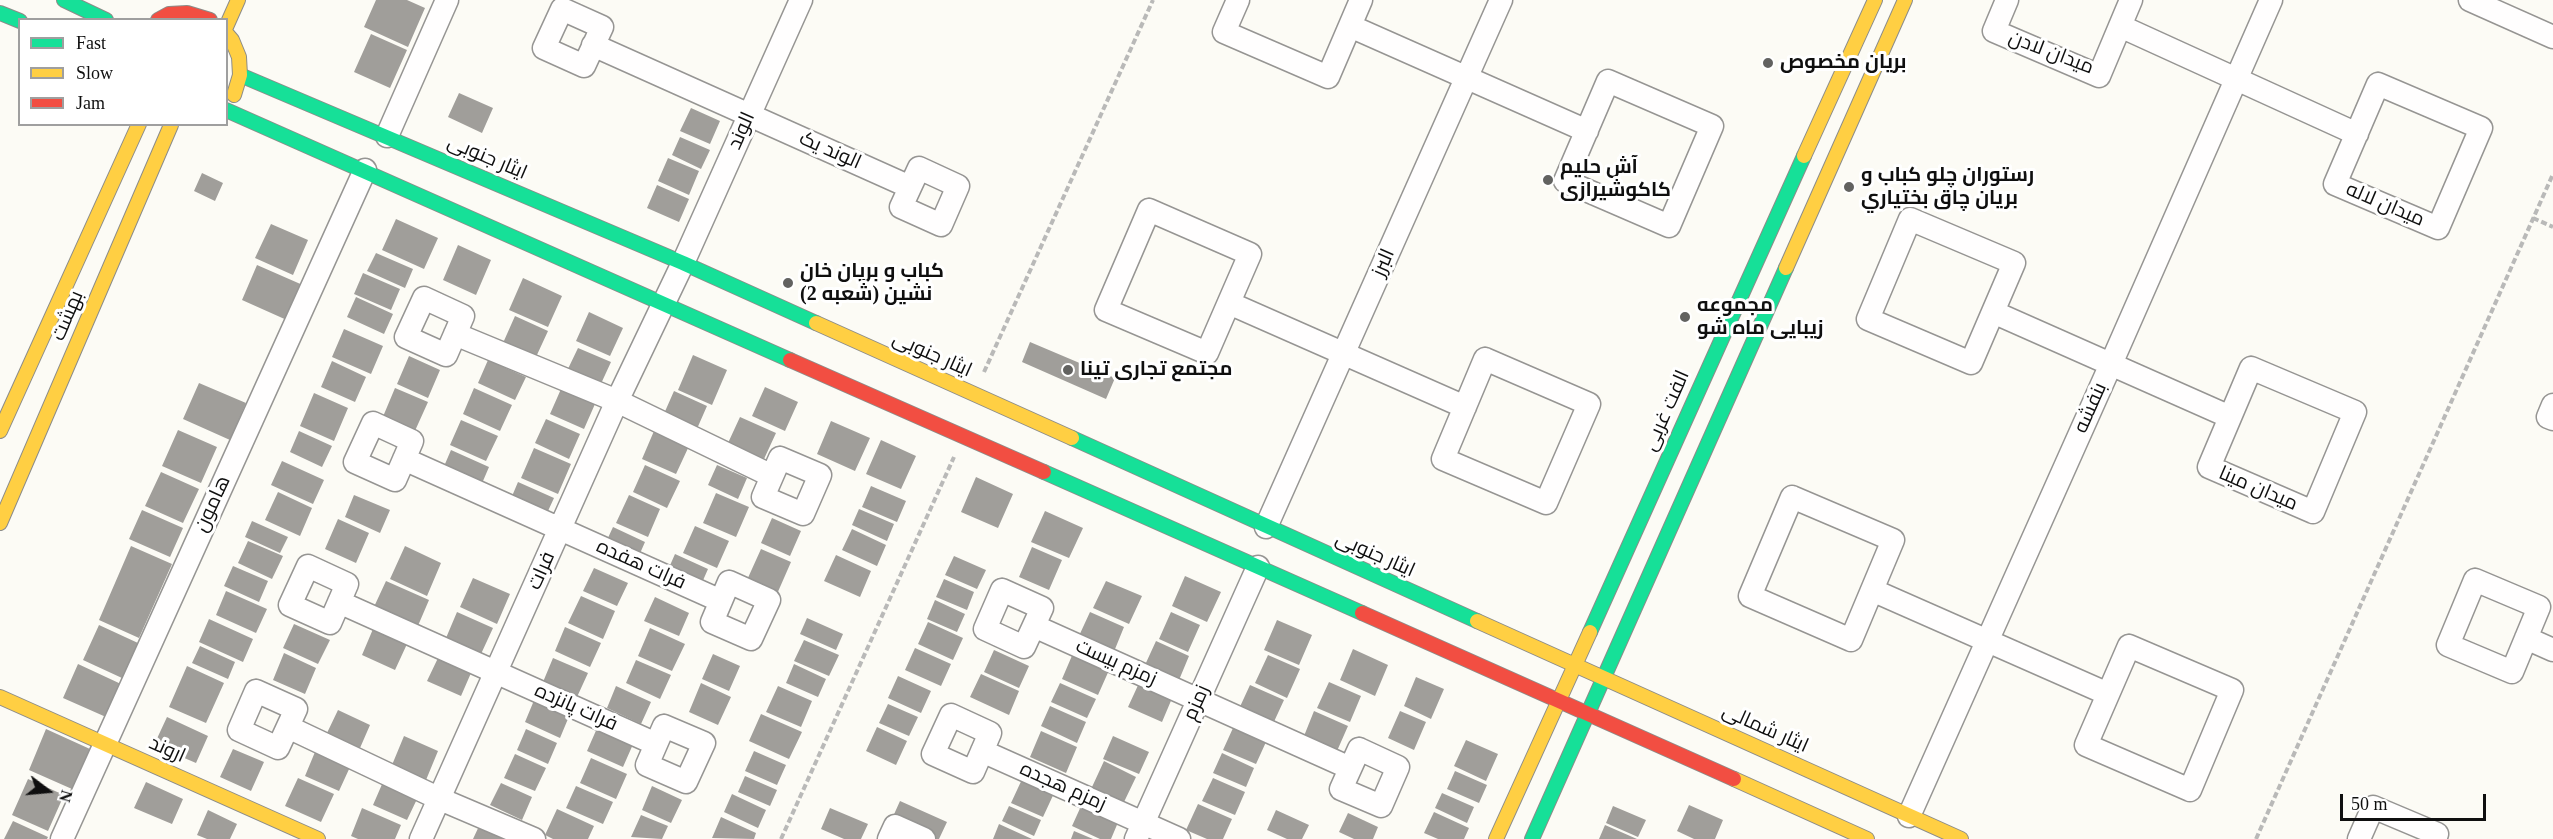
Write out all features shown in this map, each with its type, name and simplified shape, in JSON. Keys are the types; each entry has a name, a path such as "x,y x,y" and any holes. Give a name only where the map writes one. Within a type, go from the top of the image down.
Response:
{"main road":[{"path":"64,0 102,18"},
{"path":"228,22 238,0"},
{"name":"الفت غربی","path":"1496,839 1875,0"},
{"path":"1532,839 1905,0"},
{"path":"162,18 190,6 207,18"},
{"path":"0,13 18,20"},
{"path":"228,35 239,57 240,75 235,93 228,104"},
{"name":"ایثار جنوبی","path":"240,75 387,135 683,263 1605,678"},
{"path":"228,108 1867,839"},
{"name":"بهشت","path":"0,431 138,126"},
{"name":"بهشت","path":"0,523 171,126"},
{"name":"ایثار شمالی","path":"1605,678 1909,816"},
{"name":"اروند","path":"0,697 318,839"},
{"path":"1909,816 1961,839"}],"street":[{"path":"387,135 447,0"},
{"name":"الوند","path":"664,303 801,0"},
{"path":"1238,0 1224,32 1328,77 1361,0"},
{"name":"البرز","path":"1266,527 1501,0"},
{"name":"میدان لادن","path":"2007,0 1994,31 2098,76 2131,0"},
{"name":"بنفشه","path":"1909,816 2271,0"},
{"path":"2470,0 2553,38"},
{"path":"1350,26 1587,131"},
{"path":"2120,26 2357,134"},
{"name":"الوند یک","path":"593,45 910,187"},
{"path":"1608,81 1712,126 1669,226 1565,181 1587,131 1608,81"},
{"name":"میدان لاله","path":"2378,84 2481,128 2438,228 2335,184 2357,134 2378,84"},
{"name":"هامون","path":"62,839 365,170"},
{"path":"1149,210 1250,254 1229,303 1207,353 1106,310 1149,210"},
{"path":"1910,219 2014,263 1993,312 1971,363 1868,319 1910,219"},
{"name":"فرات","path":"420,839 440,799 617,401 664,303"},
{"path":"1229,303 1465,407"},
{"path":"1993,312 2230,417"},
{"path":"455,334 617,401 772,476"},
{"path":"1485,359 1589,404 1546,503 1443,459 1465,407 1485,359"},
{"name":"میدان مینا","path":"2251,368 2355,412 2313,512 2208,467 2230,417 2251,368"},
{"path":"2553,405 2548,417 2553,419"},
{"name":"فرات هفده","path":"404,459 721,601"},
{"path":"1792,497 1893,540 1872,590 1851,640 1750,596 1792,497"},
{"name":"زمزم","path":"1140,831 1258,567"},
{"path":"1872,590 2108,694"},
{"name":"فرات پانزده","path":"339,602 656,744"},
{"name":"زمزم بیست","path":"1034,626 1350,768"},
{"path":"2526,638 2553,650"},
{"path":"2129,646 2232,690 2190,790 2086,745 2108,694 2129,646"},
{"path":"288,727 440,799 534,839"},
{"name":"زمزم هجده","path":"982,751 1140,831 1179,839"},
{"path":"2359,839 2373,807 2437,834 2435,839"},
{"path":"889,839 895,826 924,839"}],"path":[{"path":"974,395 1153,0"},
{"path":"2256,839 2553,174"},
{"path":"2533,218 2553,227"},
{"path":"781,839 963,436"}],"building":[{"path":"376,0 407,0 425,8 408,47 364,27"},
{"path":"371,34 407,50 390,88 354,72"},
{"path":"459,93 493,108 482,133 448,117"},
{"path":"691,108 720,121 710,144 680,131"},
{"path":"680,137 710,150 701,169 672,155"},
{"path":"668,158 699,171 689,195 658,181"},
{"path":"202,173 223,183 215,201 194,191"},
{"path":"657,185 689,199 679,222 647,208"},
{"path":"396,219 438,238 424,269 382,250"},
{"path":"271,224 308,240 293,275 255,258"},
{"path":"458,245 491,260 476,295 443,280"},
{"path":"376,253 413,269 405,288 367,271"},
{"path":"257,265 305,286 289,321 242,300"},
{"path":"363,273 400,289 391,310 354,294"},
{"path":"523,278 562,296 548,327 509,310"},
{"path":"356,297 393,314 384,334 347,317"},
{"path":"589,312 623,328 610,356 576,341"},
{"path":"515,316 548,331 536,357 503,343"},
{"path":"344,329 383,346 371,374 332,357"},
{"name":"مجتمع تجاری تینا","path":"1030,342 1115,378 1106,399 1022,362"},
{"path":"578,348 611,362 599,388 566,373"},
{"path":"693,355 727,370 712,405 678,390"},
{"path":"409,356 440,370 428,398 397,384"},
{"path":"488,360 526,377 515,400 478,383"},
{"path":"332,361 366,377 355,402 321,387"},
{"path":"199,383 246,403 230,440 183,419"},
{"path":"765,387 798,402 785,431 752,416"},
{"path":"395,388 428,402 414,433 382,419"},
{"path":"474,388 512,405 500,431 463,414"},
{"path":"561,389 595,404 584,429 550,414"},
{"path":"674,391 707,406 696,431 663,416"},
{"path":"314,393 348,408 334,441 300,426"},
{"path":"740,417 776,433 764,459 728,443"},
{"path":"546,419 580,434 569,459 535,443"},
{"path":"461,420 498,436 486,461 450,445"},
{"path":"831,421 870,438 855,471 817,454"},
{"path":"178,430 217,447 201,483 162,466"},
{"path":"299,431 332,446 322,467 290,452"},
{"path":"654,431 689,446 676,474 642,459"},
{"path":"881,440 916,456 901,489 866,474"},
{"path":"534,448 571,464 558,494 521,478"},
{"path":"451,450 489,467 477,495 439,478"},
{"path":"282,461 324,480 313,504 271,485"},
{"path":"645,465 680,481 667,508 633,492"},
{"path":"717,465 747,478 738,499 708,485"},
{"path":"161,472 199,489 183,523 145,506"},
{"path":"976,477 1013,494 998,528 961,512"},
{"path":"518,482 554,498 542,524 507,508"},
{"path":"871,486 906,501 897,522 862,507"},
{"path":"278,492 312,508 300,536 265,520"},
{"path":"716,493 749,507 736,537 703,523"},
{"path":"354,495 390,510 380,533 345,517"},
{"path":"629,495 660,509 648,537 616,523"},
{"path":"859,509 894,524 887,541 852,525"},
{"path":"142,510 183,528 170,557 129,539"},
{"path":"1045,511 1083,528 1069,558 1031,542"},
{"path":"772,518 801,531 790,556 761,543"},
{"path":"338,519 369,533 356,563 325,549"},
{"path":"252,521 288,537 280,553 245,537"},
{"path":"695,526 729,541 717,568 683,553"},
{"path":"613,527 645,542 634,567 601,553"},
{"path":"852,529 886,545 877,566 842,550"},
{"path":"248,541 283,556 272,579 238,563"},
{"path":"131,546 172,564 139,638 99,620"},
{"path":"405,546 441,563 427,596 390,579"},
{"path":"1032,547 1062,560 1049,590 1019,577"},
{"path":"761,549 791,562 777,594 747,580"},
{"path":"675,554 708,569 697,594 664,579"},
{"path":"836,555 871,571 860,597 824,581"},
{"path":"954,556 986,570 977,589 945,575"},
{"path":"233,566 268,581 259,602 224,586"},
{"path":"594,568 628,583 617,606 583,591"},
{"path":"1185,576 1221,592 1207,622 1172,606"},
{"path":"473,578 510,594 497,624 460,607"},
{"path":"944,579 974,592 967,610 936,597"},
{"path":"386,581 429,600 417,628 373,609"},
{"path":"1106,581 1142,596 1129,624 1093,608"},
{"path":"226,591 267,609 256,633 216,615"},
{"path":"581,596 615,611 603,639 568,623"},
{"path":"655,597 689,613 679,636 644,621"},
{"path":"935,600 965,614 957,632 927,619"},
{"path":"457,612 493,628 481,654 446,638"},
{"path":"1090,612 1124,627 1113,654 1078,638"},
{"path":"1171,612 1200,625 1188,652 1159,639"},
{"path":"807,618 843,634 836,650 800,634"},
{"path":"209,619 253,639 243,662 199,642"},
{"path":"1277,620 1312,635 1299,665 1264,650"},
{"path":"928,622 963,638 953,660 918,644"},
{"path":"294,624 330,640 318,664 283,648"},
{"path":"99,625 138,643 122,678 83,660"},
{"path":"565,627 601,643 590,667 555,651"},
{"path":"650,628 685,644 672,671 638,656"},
{"path":"373,629 407,644 395,670 362,655"},
{"path":"804,640 839,655 829,676 794,661"},
{"path":"1156,641 1189,656 1179,680 1145,665"},
{"path":"200,646 235,662 228,679 192,663"},
{"path":"915,648 951,664 941,686 905,670"},
{"path":"1353,649 1388,665 1375,696 1340,680"},
{"path":"994,650 1029,666 1019,688 984,672"},
{"path":"1074,651 1110,668 1098,695 1062,679"},
{"path":"284,653 316,668 305,694 273,680"},
{"path":"713,654 740,666 729,691 702,679"},
{"path":"1268,655 1300,669 1287,698 1255,683"},
{"path":"438,658 471,673 461,696 427,681"},
{"path":"553,658 588,673 577,697 543,682"},
{"path":"636,660 671,675 660,699 626,683"},
{"path":"78,664 121,684 106,717 63,698"},
{"path":"794,664 826,679 818,697 786,683"},
{"path":"187,666 224,683 206,723 169,707"},
{"path":"981,674 1019,691 1009,715 970,697"},
{"path":"898,676 931,691 921,713 888,698"},
{"path":"1416,677 1444,689 1431,719 1404,706"},
{"path":"1140,681 1173,696 1162,722 1128,707"},
{"path":"1329,682 1361,696 1350,722 1317,708"},
{"path":"701,683 731,697 718,725 689,712"},
{"path":"1060,683 1096,699 1087,718 1051,702"},
{"path":"1250,685 1284,700 1272,726 1238,711"},
{"path":"616,686 651,702 641,724 607,708"},
{"path":"778,686 812,701 801,727 766,712"},
{"path":"535,698 570,714 560,738 525,722"},
{"path":"888,704 918,717 909,736 879,723"},
{"path":"1050,706 1086,722 1077,743 1041,726"},
{"path":"338,710 370,725 360,748 327,733"},
{"path":"1314,711 1348,726 1337,751 1304,736"},
{"path":"1400,711 1426,722 1414,750 1388,738"},
{"path":"761,714 802,732 789,759 749,741"},
{"path":"167,717 208,736 196,763 154,745"},
{"path":"598,726 634,742 623,767 587,751"},
{"path":"877,727 907,741 896,765 866,751"},
{"path":"1233,728 1266,742 1256,764 1223,750"},
{"path":"46,729 90,749 72,789 29,770"},
{"path":"526,729 557,743 548,764 517,750"},
{"path":"1041,731 1077,747 1066,773 1030,757"},
{"path":"404,736 438,751 426,780 392,765"},
{"path":"1113,736 1149,752 1139,774 1103,759"},
{"path":"1466,740 1498,754 1486,781 1454,766"},
{"path":"233,749 264,762 251,791 220,777"},
{"path":"754,751 786,765 777,785 745,771"},
{"path":"315,752 350,767 339,791 305,776"},
{"path":"1222,753 1254,768 1246,787 1213,773"},
{"path":"515,754 546,768 535,791 504,778"},
{"path":"591,758 627,774 616,799 580,783"},
{"path":"1104,761 1136,777 1124,802 1092,787"},
{"path":"1455,771 1487,785 1479,803 1447,789"},
{"path":"1024,775 1056,789 1043,817 1011,803"},
{"path":"745,776 777,790 770,806 738,792"},
{"path":"298,778 334,794 321,822 285,806"},
{"path":"1213,778 1245,792 1235,815 1202,801"},
{"path":"28,779 64,795 48,831 12,815"},
{"path":"146,782 183,799 172,824 134,808"},
{"path":"383,782 418,797 407,820 373,805"},
{"path":"501,783 532,797 522,820 490,805"},
{"path":"576,786 613,802 603,824 566,808"},
{"path":"652,786 682,800 671,823 642,810"},
{"path":"1442,793 1474,807 1467,823 1435,808"},
{"path":"732,794 766,810 758,828 724,812"},
{"path":"900,801 947,822 939,839 932,839 891,821"},
{"path":"1082,804 1119,820 1111,839 1100,839 1072,826"},
{"path":"1198,804 1232,819 1223,839 1207,839 1186,830"},
{"path":"1689,805 1723,820 1715,839 1694,839 1677,831"},
{"path":"1009,806 1041,820 1034,836 1002,821"},
{"path":"1613,806 1646,820 1638,837 1606,823"},
{"path":"362,808 401,825 395,839 358,839 351,836"},
{"path":"830,808 868,824 861,839 844,839 821,829"},
{"path":"557,809 594,826 588,839 553,839 545,835"},
{"path":"208,810 237,824 230,839 207,839 197,835"},
{"path":"1276,810 1309,825 1302,839 1287,839 1267,830"},
{"path":"1434,812 1469,828 1464,839 1438,839 1424,833"},
{"path":"1348,813 1378,827 1373,839 1354,839 1339,832"},
{"path":"641,815 668,826 662,839 631,837"},
{"path":"721,817 756,833 754,839 712,838"},
{"path":"13,821 48,837 47,839 4,839"},
{"path":"480,824 514,839 473,839"},
{"path":"999,824 1032,839 993,839"},
{"path":"1605,825 1637,839 1599,839"},
{"path":"1074,831 1093,839 1071,839"}],"traffic: fast":[{"path":"64,0 102,18"},
{"path":"0,13 18,20"},
{"path":"240,75 683,263 816,323"},
{"path":"228,111 790,360"},
{"path":"1590,632 1804,156"},
{"path":"1532,839 1786,268"},
{"path":"1072,438 1477,621"},
{"path":"1044,472 1362,613"}],"traffic: slow":[{"path":"228,22 238,0"},
{"path":"1804,156 1875,0"},
{"path":"1786,268 1905,0"},
{"path":"228,35 239,57 240,75 234,95"},
{"path":"0,431 138,126"},
{"path":"0,523 171,126"},
{"path":"816,323 1072,438"},
{"path":"1477,621 1961,839"},
{"path":"1496,839 1590,632"},
{"path":"0,697 318,839"},
{"path":"1734,779 1867,839"}],"traffic: jam":[{"path":"162,18 169,14 187,13 203,18"},
{"path":"790,360 1044,472"},
{"path":"1362,613 1734,779"}],"place":[{"name":"بریان مخصوص","path":"1768,63"},
{"name":"آش حلیم کاکوشیرازی","path":"1548,180"},
{"name":"رستوران چلو كباب و بريان چاق بختياري","path":"1849,187"},
{"name":"کباب و بریان خان نشین (شعبه 2)","path":"788,283"},
{"name":"مجموعه زیبایی ماه شو","path":"1685,317"},
{"name":"مجتمع تجاری تینا","path":"1068,370"}]}
